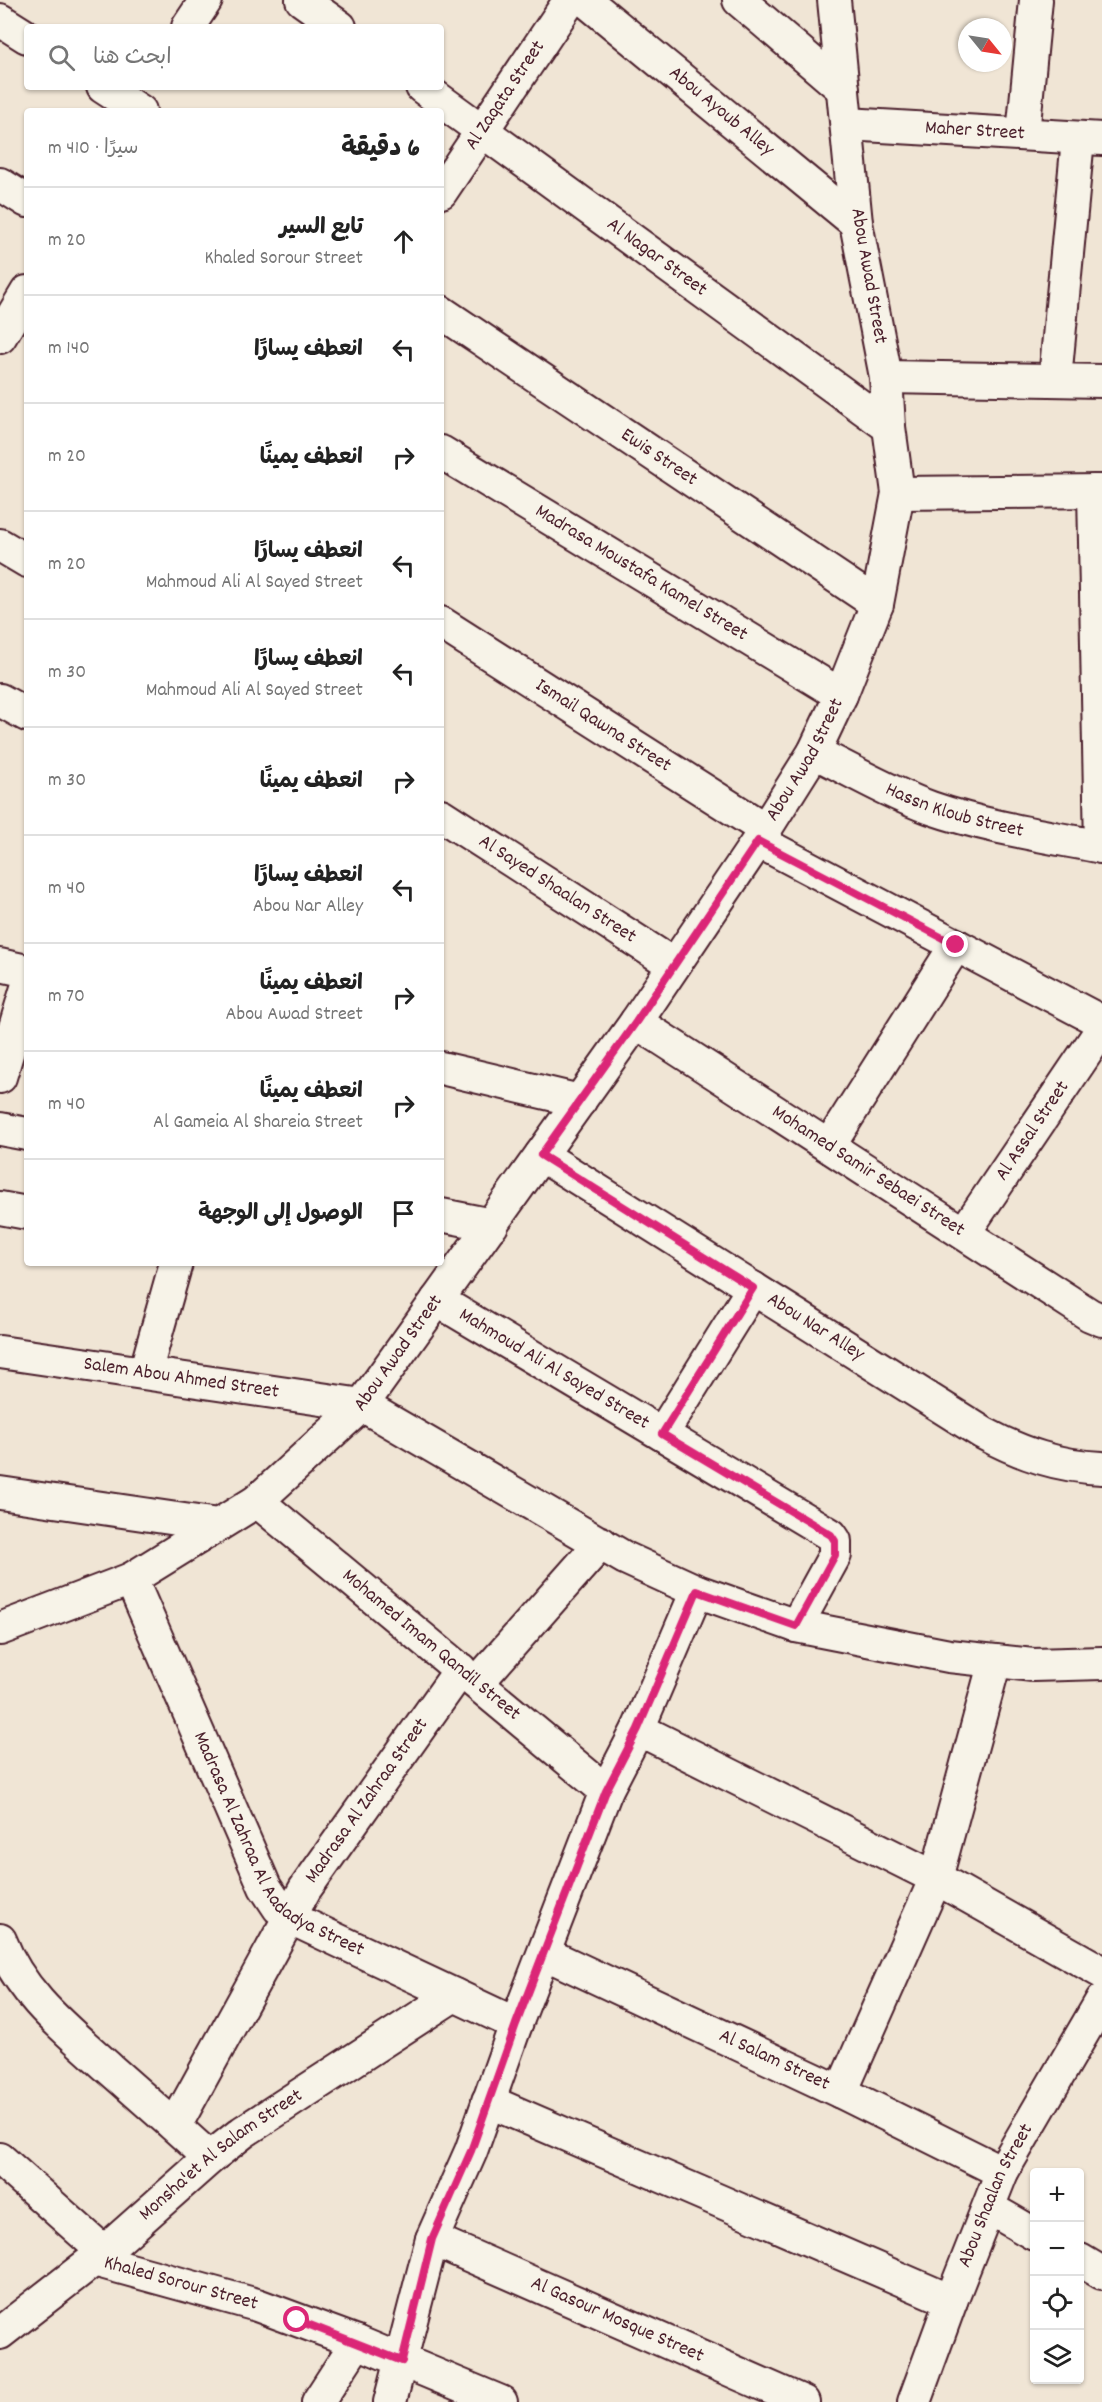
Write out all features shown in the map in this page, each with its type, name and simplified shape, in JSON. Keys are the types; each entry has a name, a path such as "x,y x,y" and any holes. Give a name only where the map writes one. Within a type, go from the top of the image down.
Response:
{"street":[{"path":"190,24 206,0"},
{"path":"303,0 336,24"},
{"name":"Al Zaqata Street","path":"444,188 570,0"},
{"name":"Abou Ayoub Alley","path":"585,0 856,223"},
{"path":"739,0 843,89"},
{"name":"Abou Awad Street","path":"0,1629 131,1579 257,1501 362,1406 636,1022 762,835 813,752 841,695 877,604 898,493 889,427 886,377 856,223 834,0"},
{"path":"1023,134 1036,0"},
{"path":"0,20 24,36"},
{"path":"109,90 139,104"},
{"name":"Al Nagar Street","path":"426,90 889,427"},
{"name":"Maher Street","path":"847,124 1090,139"},
{"path":"1055,379 1090,139"},
{"path":"0,184 24,199"},
{"path":"0,337 24,297"},
{"name":"Ewis Street","path":"444,314 877,604"},
{"path":"886,377 1102,381"},
{"name":"Madrasa Moustafa Kamel Street","path":"444,454 841,695"},
{"path":"898,493 1098,491 1102,847"},
{"path":"0,545 24,559"},
{"name":"Ismail Qawna Street","path":"444,625 762,835 956,945 1102,1022"},
{"path":"0,700 24,713"},
{"name":"Hassn Kloub Street","path":"813,752 892,792 929,807 968,819 1102,847"},
{"name":"Al Sayed Shaalan Street","path":"444,817 674,965"},
{"path":"829,1146 956,945"},
{"path":"0,965 24,969"},
{"path":"0,1077 24,998"},
{"name":"Mohamed Samir Sebaei Street","path":"636,1022 1090,1315 1102,1320"},
{"name":"Al Assal Street","path":"964,1233 1102,1029"},
{"path":"444,1069 580,1101"},
{"path":"0,1129 24,1133"},
{"name":"Abou Nar Alley","path":"541,1155 983,1434 1013,1450 1046,1461 1102,1468"},
{"path":"0,1208 24,1212"},
{"path":"444,1216 492,1225"},
{"path":"145,1373 175,1266"},
{"path":"662,1434 753,1288"},
{"name":"Mahmoud Ali Al Sayed Street","path":"437,1300 831,1535 835,1541 835,1555 796,1626"},
{"name":"Salem Abou Ahmed Street","path":"0,1352 362,1406"},
{"path":"362,1406 625,1558 697,1591 796,1626 938,1654 995,1661 1033,1665 1102,1663"},
{"path":"0,1493 218,1525"},
{"name":"Mohamed Imam Qandil Street","path":"257,1501 606,1791"},
{"name":"Madrasa Al Zahraa Street","path":"175,2127 289,1916 322,1863 469,1676 601,1543"},
{"name":"Madrasa Al Zahraa Al Aadadya Street","path":"131,1579 271,1898 289,1916 516,2024"},
{"path":"390,2402 432,2239 471,2151 516,2024 606,1791 638,1729 697,1591"},
{"path":"841,2092 936,1878 995,1661"},
{"path":"638,1729 936,1878 1102,1972"},
{"path":"0,1940 7,1958 36,2000 60,2025 210,2158"},
{"name":"Al Salam Street","path":"544,1953 841,2092 1002,2172"},
{"name":"Monsha'et Al Salam Street","path":"0,2333 99,2256 210,2158 243,2132 454,1995"},
{"name":"Abou Shaalan Street","path":"914,2402 1002,2172 1102,2000"},
{"path":"488,2101 951,2301"},
{"path":"0,2159 99,2256"},
{"path":"989,2208 1030,2231"},
{"name":"Al Gasour Mosque Street","path":"432,2239 803,2402"},
{"name":"Khaled Sorour Street","path":"99,2256 257,2305 357,2342 501,2402"},
{"path":"1084,2262 1102,2273"},
{"path":"318,2402 357,2342"}],"route":[{"path":"297,2320 402,2361 432,2239 471,2151 495,2080 606,1791 638,1729 697,1591 796,1626 835,1555 835,1541 831,1535 662,1434 753,1288 541,1155 636,1022 758,841 956,945"}]}
